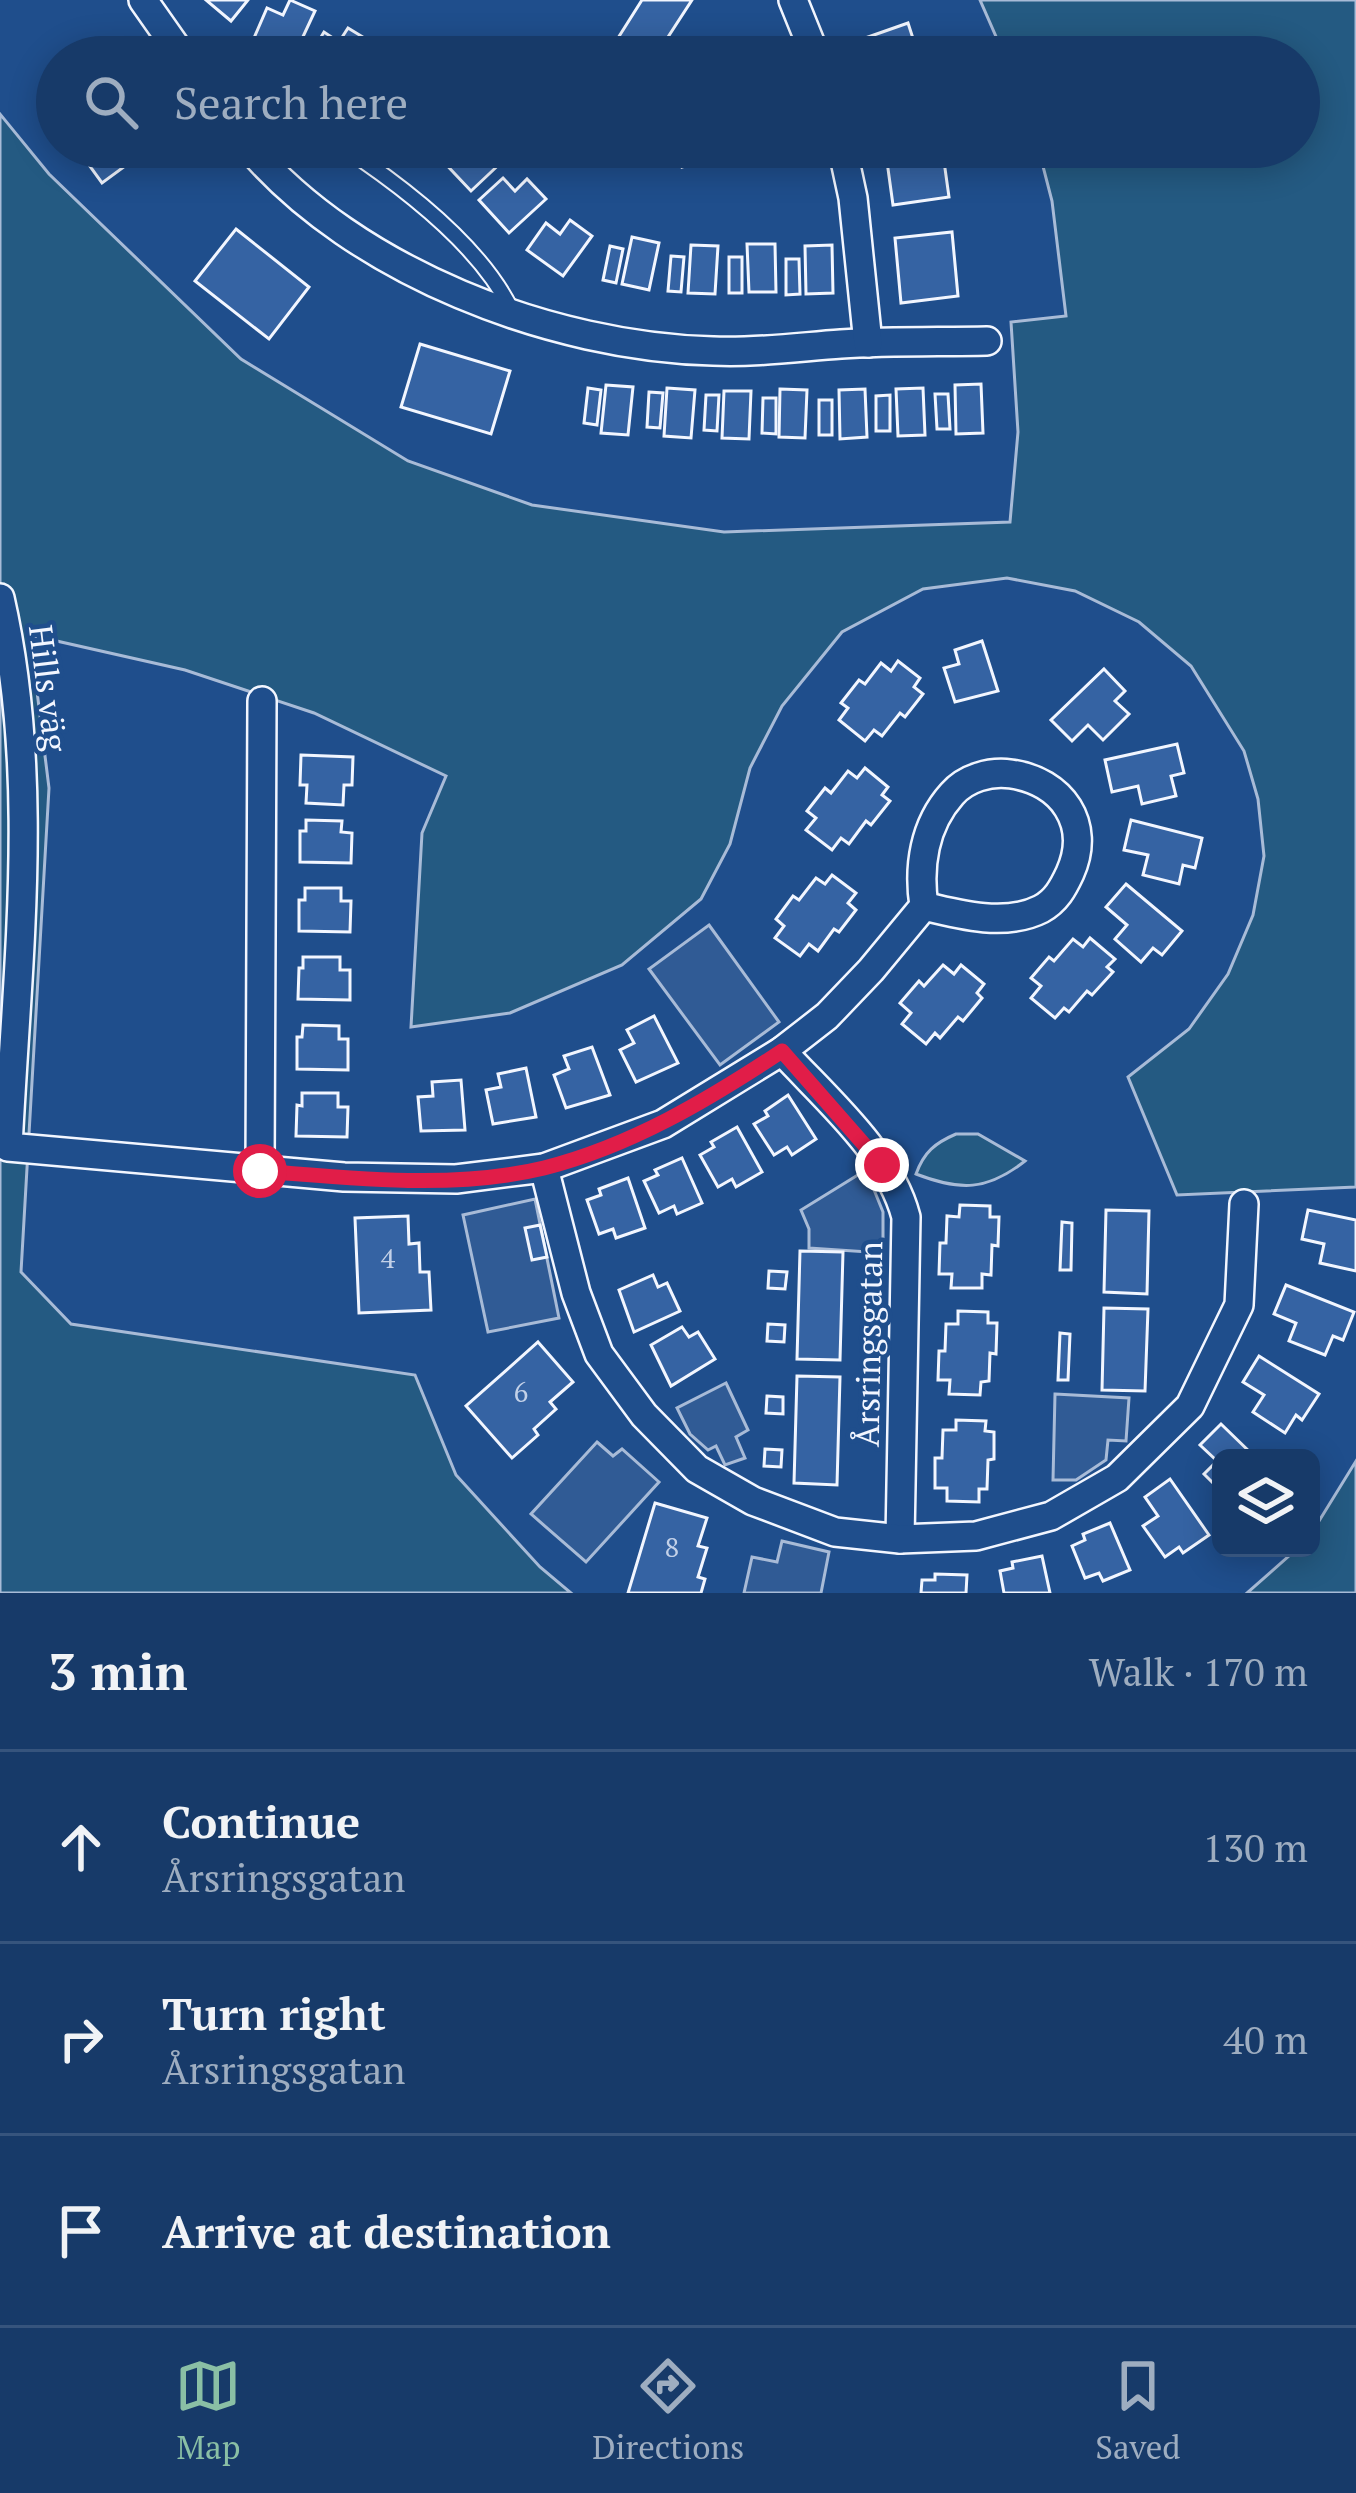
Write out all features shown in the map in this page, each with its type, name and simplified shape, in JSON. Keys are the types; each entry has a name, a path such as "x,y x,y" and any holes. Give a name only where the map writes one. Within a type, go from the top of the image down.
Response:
{"street":[{"path":"143,0 168,36"},
{"path":"793,0 808,36"},
{"path":"268,168 320,214 422,277 514,314 627,344 715,352 987,341"},
{"path":"847,168 868,343"},
{"name":"Hills väg","path":"0,598 22,737 24,814 8,1147 260,1171"},
{"path":"262,700 260,1171 456,1179 544,1168 662,1124 782,1051 827,1016 872,970 924,906 919,874 927,841 939,811 956,789 981,776 1003,773 1036,778 1062,798 1075,825 1079,849 1056,899 1038,911 1002,918 924,906"},
{"name":"Årsringsgatan","path":"782,1051 882,1165 900,1192 907,1217 900,1539"},
{"path":"544,1168 576,1292 599,1354 644,1415 697,1469 752,1501 835,1532 900,1539 976,1536 1051,1516 1117,1478 1190,1406 1239,1305 1244,1204"}],"lane":[{"path":"375,168 400,184 500,287 514,314"}],"shaded area":[{"path":"980,0 1356,0 1356,1187 1177,1195 1128,1077 1189,1029 1228,974 1253,915 1264,856 1258,799 1244,751 1191,666 1139,622 1075,591 1007,578 923,589 842,632 782,706 750,768 730,844 701,899 622,965 510,1013 411,1027 422,833 446,776 314,713 185,670 30,635 49,788 21,1272 71,1324 415,1375 456,1475 540,1567 571,1593 0,1593 0,114 36,158 36,168 44,168 241,359 408,461 532,505 724,532 1010,522 1018,432 1011,322 1066,316 1043,168 1320,168 1320,36 996,36"},
{"path":"709,925 779,1022 720,1065 649,969"},
{"path":"956,1134 978,1134 1025,1161 998,1178 973,1185 916,1174 931,1149"},
{"path":"866,1170 883,1212 883,1253 809,1248 809,1229 801,1210"},
{"path":"535,1199 559,1318 488,1332 463,1215"},
{"path":"726,1383 748,1430 736,1437 745,1458 725,1465 716,1446 708,1450 690,1434 677,1408"},
{"path":"1055,1394 1129,1398 1126,1441 1108,1440 1106,1460 1076,1480 1053,1480"},
{"path":"597,1442 613,1456 622,1449 659,1482 586,1562 531,1514"},
{"path":"1356,1461 1356,1593 1247,1593 1288,1557 1320,1557 1320,1519"},
{"path":"782,1541 829,1552 821,1593 744,1593 752,1557 777,1562"}],"building":[{"path":"206,0 248,0 231,21"},
{"path":"290,0 315,11 303,36 255,36 267,8 283,15"},
{"path":"642,0 692,0 669,36 619,36"},
{"path":"908,23 912,36 871,36"},
{"path":"91,168 122,168 102,183"},
{"path":"449,168 495,168 471,191"},
{"path":"888,168 945,168 949,197 893,205"},
{"path":"503,178 515,191 527,179 546,199 509,233 479,200"},
{"path":"570,220 592,236 563,276 527,250 546,223 560,234"},
{"path":"236,229 309,287 269,339 195,281"},
{"path":"952,232 958,296 901,303 895,238"},
{"path":"632,237 659,243 649,290 622,284"},
{"path":"747,244 775,244 776,292 749,292"},
{"path":"691,245 718,246 715,294 688,293"},
{"path":"832,245 833,293 806,294 805,246"},
{"path":"610,246 623,249 616,283 603,280"},
{"path":"671,256 684,257 681,292 668,291"},
{"path":"729,257 742,257 742,293 729,293"},
{"path":"786,259 799,259 800,294 786,295"},
{"path":"420,344 510,371 491,434 401,407"},
{"path":"981,384 983,433 956,434 955,385"},
{"path":"606,385 633,387 628,435 601,433"},
{"path":"588,388 601,390 597,425 584,423"},
{"path":"667,388 695,390 691,438 664,436"},
{"path":"923,388 925,435 898,436 896,389"},
{"path":"780,389 807,390 805,438 779,437"},
{"path":"865,389 867,437 840,439 839,390"},
{"path":"724,391 751,391 749,439 722,438"},
{"path":"649,392 663,393 660,428 647,427"},
{"path":"935,394 948,394 950,429 937,429"},
{"path":"706,395 719,395 717,431 704,430"},
{"path":"890,395 890,431 876,431 876,396"},
{"path":"763,398 776,398 776,434 762,433"},
{"path":"819,400 832,400 832,435 819,435"},
{"path":"982,641 998,691 955,702 944,668 959,664 955,650"},
{"path":"898,661 920,678 914,687 923,694 882,736 874,730 865,741 839,720 848,708 841,703 881,663 891,671"},
{"path":"1104,669 1125,691 1115,701 1129,714 1103,740 1088,725 1072,741 1051,720"},
{"path":"1177,744 1184,773 1171,776 1176,796 1142,804 1138,786 1112,792 1105,760"},
{"path":"301,755 353,757 352,785 344,785 343,805 306,803 307,785 300,785"},
{"path":"865,768 888,787 882,795 890,801 849,844 841,838 832,850 806,830 816,818 807,811 825,788 831,793 848,771 857,778"},
{"path":"306,820 342,821 341,832 352,833 351,863 300,862 300,831 306,831"},
{"path":"1131,820 1202,838 1195,868 1183,865 1179,884 1143,875 1148,855 1124,850"},
{"path":"832,875 856,893 848,903 856,910 818,951 809,944 800,956 775,938 784,926 776,919 793,896 799,900 816,878 825,884"},
{"path":"1126,884 1182,931 1162,955 1153,948 1141,962 1115,939 1127,925 1106,907"},
{"path":"305,888 341,888 341,901 351,901 350,932 299,931 299,900 305,900"},
{"path":"1090,938 1115,959 1107,967 1113,972 1092,995 1087,991 1069,1012 1064,1008 1055,1018 1031,998 1041,986 1031,978 1073,939 1083,947"},
{"path":"303,957 340,957 340,970 350,970 350,1000 298,999"},
{"path":"943,965 954,974 961,965 984,984 977,993 982,998 963,1021 958,1017 940,1038 935,1033 926,1044 902,1024 911,1013 900,1003 919,981 924,986"},
{"path":"654,1016 678,1063 636,1082 620,1050 634,1043 627,1030"},
{"path":"303,1025 339,1026 339,1039 348,1039 348,1070 297,1069 297,1037 302,1037"},
{"path":"592,1047 610,1095 566,1108 554,1075 569,1069 564,1056"},
{"path":"526,1068 536,1117 493,1124 486,1090 501,1087 498,1074"},
{"path":"461,1080 465,1130 421,1131 418,1097 433,1096 432,1082"},
{"path":"302,1093 338,1093 338,1107 348,1107 347,1137 296,1136"},
{"path":"788,1095 816,1139 792,1155 787,1147 774,1155 754,1124"},
{"path":"737,1127 762,1172 736,1187 732,1179 718,1187 700,1155 714,1147 711,1142"},
{"path":"682,1158 702,1203 677,1214 674,1206 659,1213 644,1181 658,1175 655,1170"},
{"path":"628,1178 645,1228 616,1238 613,1229 599,1234 587,1200 601,1195 599,1189"},
{"path":"960,1205 990,1206 990,1217 999,1217 998,1246 992,1245 991,1275 982,1274 982,1288 951,1288 952,1274 939,1274 947,1216 959,1217"},
{"path":"1106,1210 1149,1211 1147,1294 1104,1292"},
{"path":"1308,1210 1356,1220 1356,1271 1320,1263 1324,1244 1302,1239"},
{"path":"408,1216 409,1244 419,1243 420,1272 429,1272 431,1310 359,1313 355,1218"},
{"path":"1062,1222 1072,1223 1071,1270 1060,1270"},
{"path":"540,1225 547,1257 532,1260 525,1228"},
{"path":"800,1251 843,1252 840,1360 797,1359"},
{"path":"769,1271 787,1272 785,1289 768,1288"},
{"path":"653,1275 658,1287 667,1283 680,1311 634,1332 619,1290"},
{"path":"1286,1285 1354,1312 1343,1340 1333,1336 1325,1355 1289,1341 1296,1323 1274,1314"},
{"path":"1104,1308 1148,1309 1145,1391 1102,1390"},
{"path":"958,1311 988,1312 988,1323 997,1323 996,1354 990,1353 989,1381 981,1382 980,1395 949,1394 950,1380 938,1380 946,1324 958,1324"},
{"path":"768,1324 785,1325 784,1342 767,1341"},
{"path":"682,1327 689,1337 698,1332 715,1359 671,1386 651,1345"},
{"path":"1060,1333 1070,1334 1068,1380 1058,1380"},
{"path":"538,1342 573,1382 550,1402 556,1409 534,1429 538,1435 512,1458 466,1406"},
{"path":"1259,1356 1319,1394 1302,1420 1296,1415 1285,1433 1253,1412 1264,1395 1243,1382"},
{"path":"797,1376 840,1377 837,1485 794,1483"},
{"path":"767,1396 783,1397 783,1414 766,1413"},
{"path":"956,1420 986,1421 985,1431 994,1432 994,1459 988,1460 987,1489 979,1489 979,1502 947,1501 947,1488 935,1488 935,1458 942,1458 943,1430 956,1430"},
{"path":"1221,1424 1247,1449 1212,1449 1212,1456 1200,1445"},
{"path":"765,1449 782,1450 781,1467 764,1466"},
{"path":"1170,1479 1209,1535 1183,1553 1179,1547 1165,1557 1143,1526 1158,1516 1145,1497"},
{"path":"655,1503 707,1518 698,1546 707,1548 698,1577 705,1579 701,1593 628,1593"},
{"path":"1110,1523 1130,1570 1103,1581 1099,1573 1085,1578 1072,1546 1085,1540 1083,1534"},
{"path":"1042,1556 1050,1593 1004,1593 1000,1571 1013,1568 1012,1562"},
{"path":"935,1574 967,1575 966,1593 921,1593 922,1580 935,1580"}],"route":[{"path":"260,1171 456,1179 544,1168 662,1124 782,1051 882,1165"}]}
